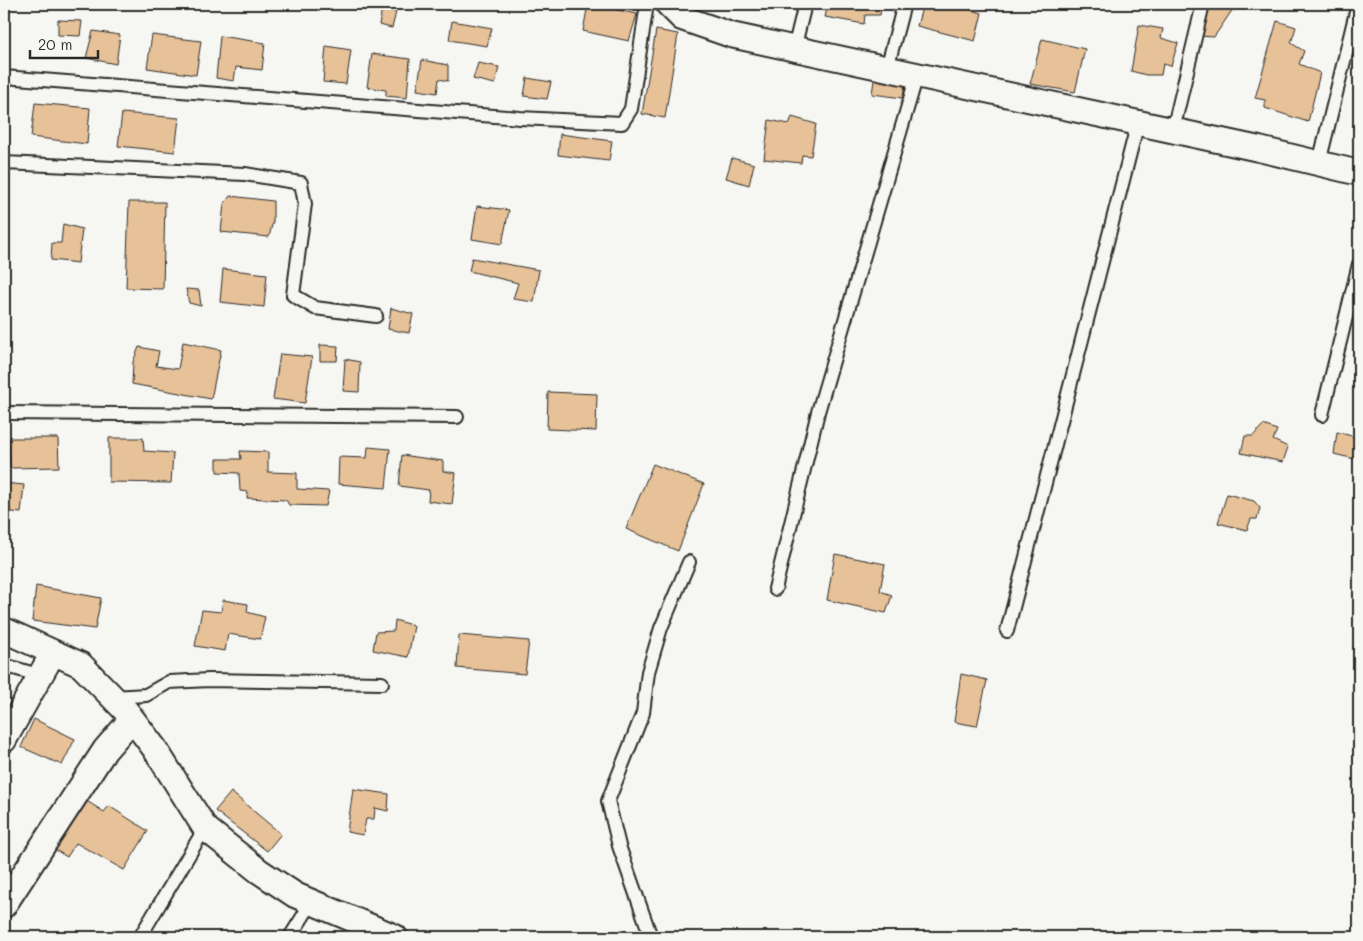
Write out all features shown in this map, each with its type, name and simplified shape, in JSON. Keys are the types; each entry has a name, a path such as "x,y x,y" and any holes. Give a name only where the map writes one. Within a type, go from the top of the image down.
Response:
{"street":[{"path":"668,4 682,18 731,35 1138,122 1359,173"},
{"path":"4,630 81,664 132,719 161,757 205,828 259,871 295,895 395,937"},
{"path":"4,740 53,653"},
{"path":"4,905 105,750 132,719"}],"lane":[{"path":"4,76 520,118 622,123 631,109 647,4"},
{"path":"794,49 805,4"},
{"path":"887,68 904,4"},
{"path":"1173,130 1203,4"},
{"path":"1319,163 1358,4"},
{"path":"775,589 818,412 917,75"},
{"path":"1007,631 1138,122"},
{"path":"4,163 245,174 301,183 305,204 293,295 315,308 376,316"},
{"path":"1322,415 1359,264"},
{"path":"4,413 457,417"},
{"path":"651,937 619,846 608,801 643,713 648,672 661,628 689,562"},
{"path":"4,665 41,676"},
{"path":"113,697 146,695 169,682 202,680 382,683"},
{"path":"140,937 205,828"},
{"path":"290,937 312,902"}],"building":[{"path":"588,4 637,14 629,41 583,31"},
{"path":"828,4 882,4 880,15 865,15 864,24 825,17"},
{"path":"923,4 949,4 982,13 975,41 917,26"},
{"path":"1209,4 1235,6 1214,37 1199,36"},
{"path":"382,8 396,12 392,28 379,25"},
{"path":"58,20 82,21 80,36 58,35"},
{"path":"452,21 492,28 487,46 449,40"},
{"path":"1277,21 1296,27 1291,43 1304,51 1299,64 1320,73 1308,122 1265,108 1265,100 1255,98"},
{"path":"1139,25 1163,29 1161,38 1178,43 1171,66 1163,64 1161,75 1146,75 1131,71"},
{"path":"656,30 678,34 665,118 642,114"},
{"path":"93,31 120,35 116,64 86,58"},
{"path":"152,35 201,41 196,75 147,68"},
{"path":"220,36 265,43 262,70 236,67 234,81 216,78"},
{"path":"1042,39 1085,49 1075,92 1030,84"},
{"path":"326,46 351,50 346,84 323,82"},
{"path":"372,54 410,59 407,98 386,96 386,90 367,87"},
{"path":"422,60 448,65 448,81 439,79 437,93 417,90"},
{"path":"478,63 499,67 495,84 473,79"},
{"path":"527,78 551,82 547,99 524,96"},
{"path":"874,80 905,84 903,98 872,94"},
{"path":"35,103 90,108 87,144 31,137"},
{"path":"122,113 179,118 175,152 118,146"},
{"path":"792,117 816,124 811,156 802,155 801,163 764,159 769,120 789,124"},
{"path":"560,134 612,141 609,161 558,155"},
{"path":"732,158 754,164 749,185 726,178"},
{"path":"230,196 273,201 273,221 269,237 221,232 224,204"},
{"path":"129,202 165,202 163,289 126,288"},
{"path":"477,206 509,210 502,244 472,239"},
{"path":"63,224 82,229 78,263 51,260 52,243 61,243"},
{"path":"472,258 539,270 534,302 513,299 518,283 469,271"},
{"path":"223,269 267,274 264,307 220,302"},
{"path":"186,289 199,290 201,306 189,303"},
{"path":"391,308 413,314 409,333 388,329"},
{"path":"183,342 221,350 211,399 132,384 133,362 139,347 159,351 156,366 178,369"},
{"path":"320,345 338,346 337,361 320,361"},
{"path":"280,354 312,357 305,403 273,399"},
{"path":"345,359 360,362 359,392 343,391"},
{"path":"548,392 597,394 596,431 547,429"},
{"path":"1263,425 1277,430 1273,440 1288,447 1283,462 1241,453 1245,436 1253,436"},
{"path":"1337,432 1359,438 1359,460 1334,454"},
{"path":"9,438 58,438 59,467 10,468"},
{"path":"109,438 143,438 144,451 173,453 171,483 109,482"},
{"path":"368,447 390,449 386,488 338,484 339,457 367,458"},
{"path":"240,451 268,452 268,472 297,473 297,489 329,491 326,506 289,505 286,500 247,498 248,492 240,491 239,473 217,472 217,459 241,459"},
{"path":"402,455 443,461 443,471 456,473 452,504 428,501 429,490 399,486"},
{"path":"653,464 704,484 678,551 626,529"},
{"path":"4,483 24,485 21,513 4,511"},
{"path":"1227,494 1254,501 1260,508 1257,519 1251,519 1247,530 1218,523"},
{"path":"835,554 885,564 880,591 892,595 886,613 827,600"},
{"path":"36,586 101,598 95,629 32,621"},
{"path":"223,600 248,604 247,612 265,617 260,639 228,634 225,651 195,646 202,610 221,612"},
{"path":"395,620 414,626 408,657 373,650 376,632 394,631"},
{"path":"459,635 529,641 525,674 457,668"},
{"path":"961,674 987,680 977,726 954,722"},
{"path":"34,719 75,739 62,765 21,747"},
{"path":"353,789 389,794 388,811 375,808 374,819 366,819 363,835 347,832"},
{"path":"231,792 281,834 267,851 215,811"},
{"path":"79,796 104,812 109,806 148,831 124,870 76,843 67,857 49,846"}]}
